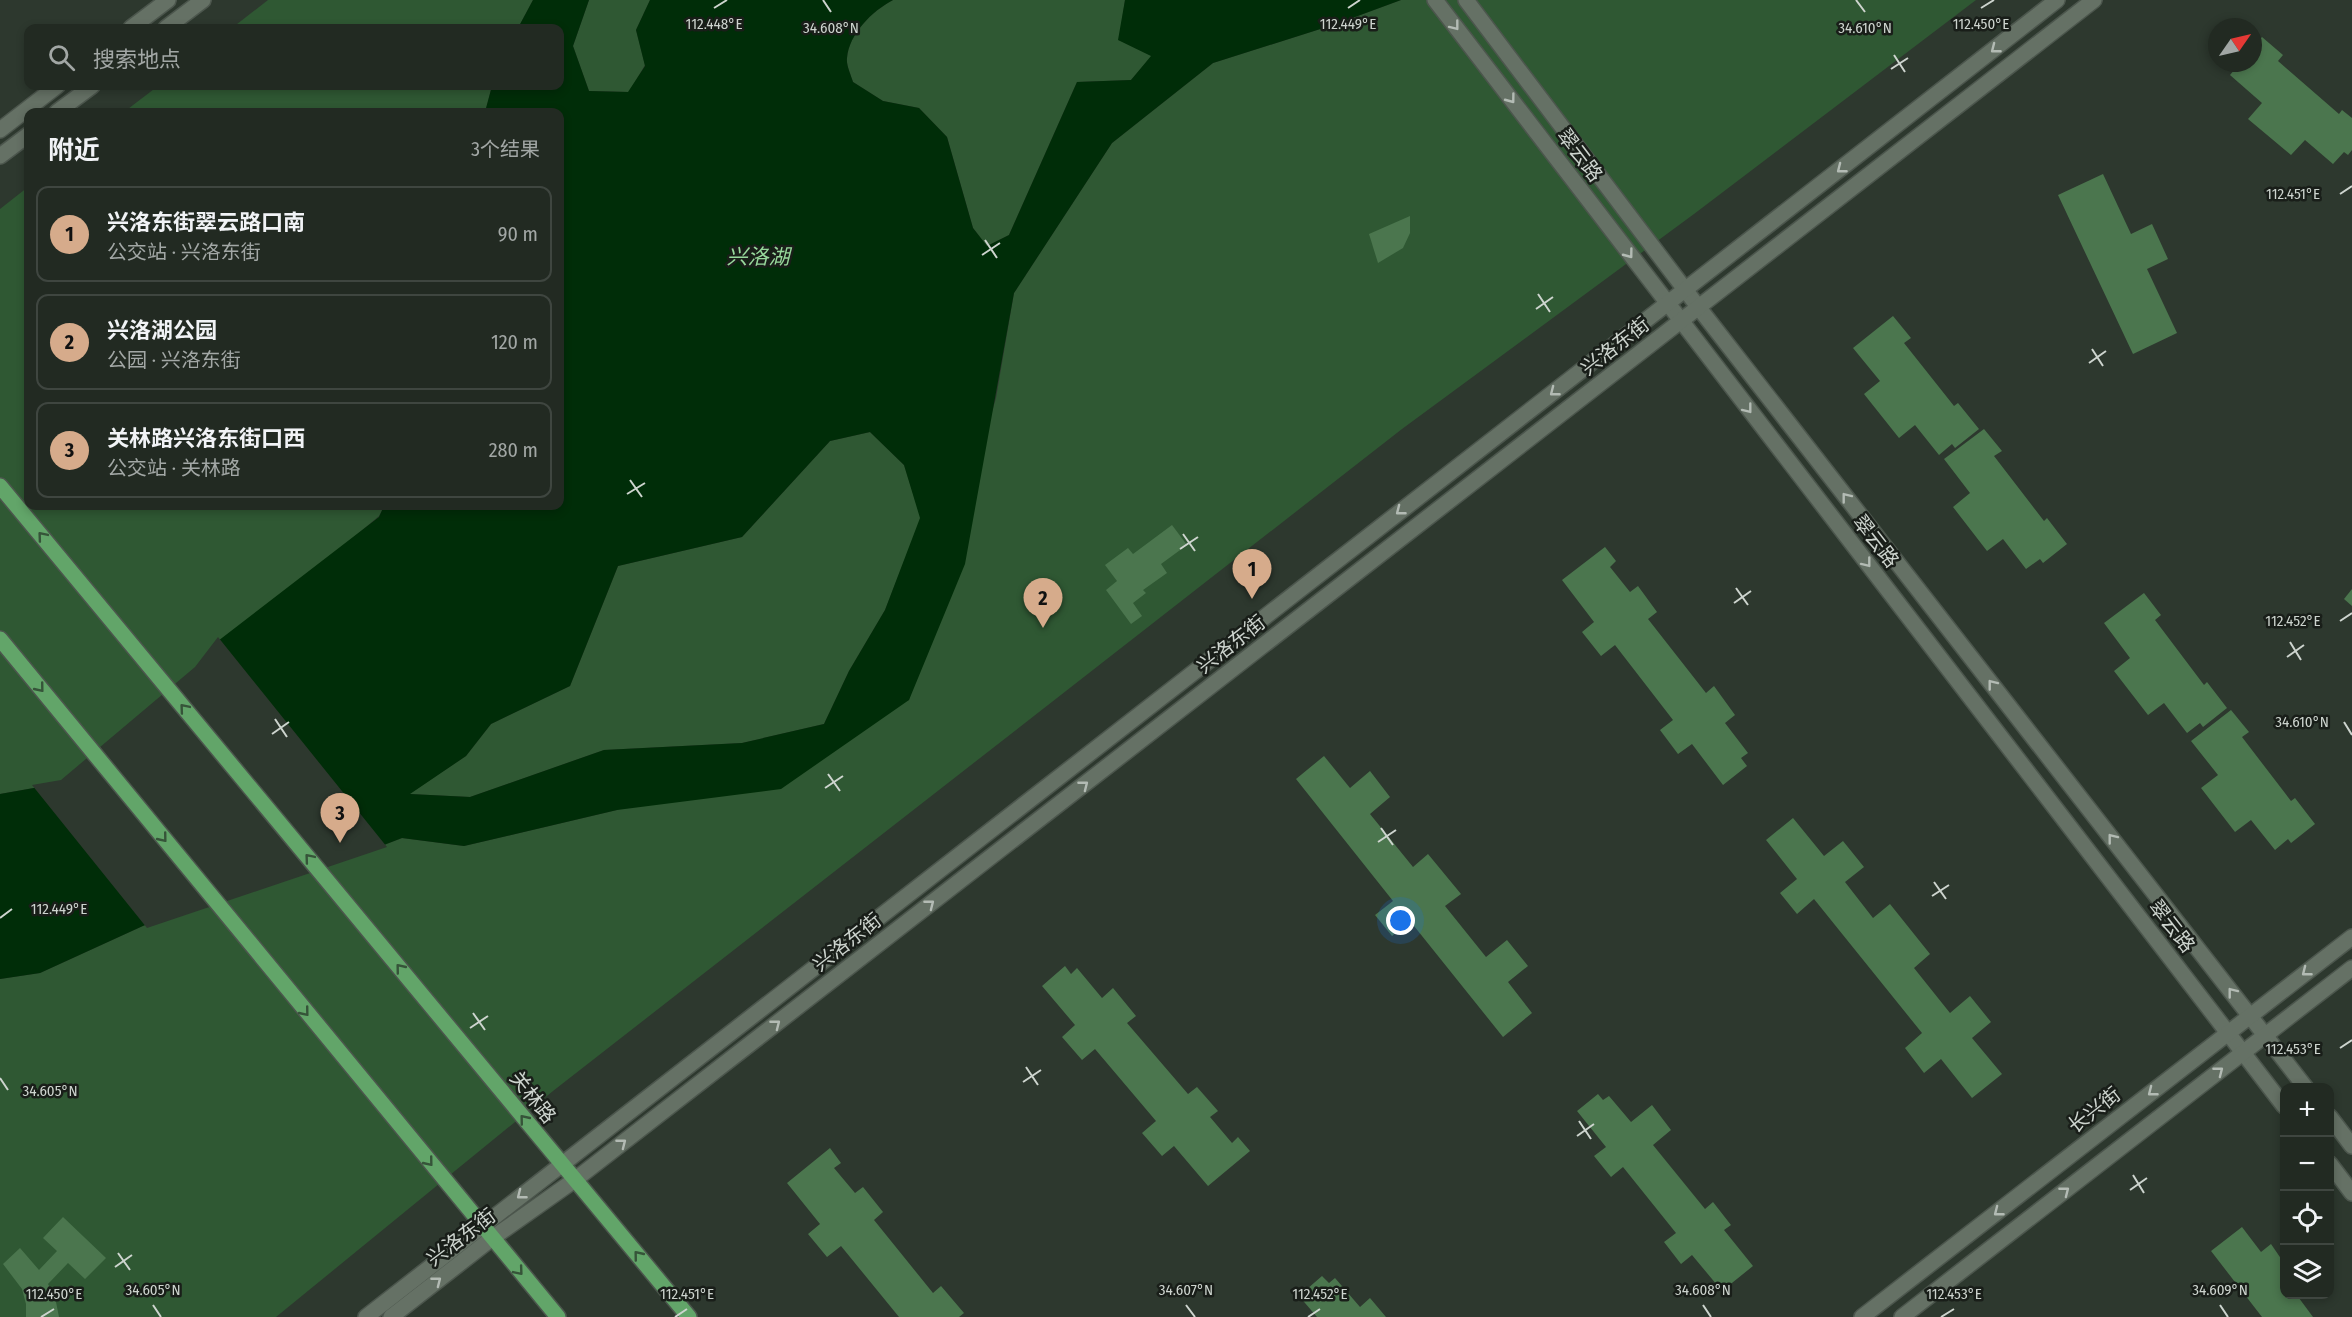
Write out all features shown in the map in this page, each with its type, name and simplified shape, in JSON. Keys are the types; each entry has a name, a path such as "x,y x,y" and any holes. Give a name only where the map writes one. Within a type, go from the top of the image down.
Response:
{"main road":[{"name":"关林路","path":"0,486 688,1317"},
{"path":"1,641 558,1317"}],"street":[{"path":"136,24 168,0"},
{"path":"171,24 203,0"},
{"name":"翠云路","path":"1435,0 2280,1101"},
{"name":"翠云路","path":"1466,0 1699,308 2302,1083"},
{"name":"兴洛东街","path":"391,1317 561,1164 2057,0"},
{"name":"兴洛东街","path":"366,1317 486,1232 576,1179 2094,0"},
{"path":"28,108 52,90"},
{"path":"62,108 87,90"},
{"path":"0,130 24,111"},
{"path":"0,156 24,138"},
{"name":"长兴街","path":"1862,1317 2352,936"},
{"path":"1902,1317 2352,968"},
{"path":"2334,1122 2352,1146"},
{"path":"2334,1169 2352,1193"}],"shaded area":[{"path":"268,0 533,0 520,24 237,24"},
{"path":"589,0 650,0 636,30 645,65 629,92 589,91 573,46"},
{"path":"893,0 1125,0 1119,40 1152,56 1131,80 1077,82 1009,235 987,246 973,228 947,137 919,108 883,101 853,82 847,61 852,40 877,10"},
{"path":"1401,0 1976,0 1694,214 1402,429 553,1091 276,1317 0,1317 0,979 40,973 145,925 350,858 402,838 464,846 617,810 909,700 996,398 1014,293 1112,143 1213,63 1336,24"},
{"path":"153,90 491,90 486,108 129,108"},
{"path":"24,190 24,510 382,510 379,516 62,783 0,794 0,209"},
{"path":"870,432 904,465 921,518 885,610 849,671 824,724 742,743 604,750 470,797 409,794 466,756 491,724 570,686 618,566 742,537 830,441"}],"water":[{"name":"兴洛湖","path":"533,0 589,0 573,46 589,91 628,92 645,66 636,30 650,0 893,0 877,10 852,40 847,61 853,82 883,101 919,108 947,137 973,228 987,246 1009,235 1077,82 1131,80 1151,56 1118,40 1125,0 1401,0 1336,24 1213,63 1112,143 1014,293 965,564 909,700 781,789 617,810 464,846 402,838 350,858 145,925 40,973 0,979 0,794 62,783 197,669 218,641 379,517 382,510 564,510 564,108 486,108 491,90 564,90 564,24 520,24","holes":["870,432 904,465 920,518 885,610 849,671 824,724 742,743 604,750 470,797 410,794 466,756 491,724 570,686 618,566 742,537 830,441"]}],"pier":[{"path":"218,637 387,847 147,928 32,785 61,780 195,667"}],"building":[{"path":"2262,37 2283,55 2278,61 2339,114 2342,110 2352,118 2352,150 2348,155 2344,152 2333,164 2305,140 2291,155 2248,119 2262,103 2230,75 2232,72 2262,72"},
{"path":"2103,174 2131,234 2152,224 2168,259 2147,269 2177,333 2133,354 2058,195"},
{"path":"1410,216 1410,233 1403,248 1378,263 1369,234"},
{"path":"1893,316 1911,338 1904,343 1954,406 1958,403 1979,429 1955,448 1952,444 1939,455 1915,425 1899,438 1864,394 1880,381 1853,348"},
{"path":"1984,429 2002,451 1994,456 2044,521 2047,518 2067,544 2043,563 2040,559 2026,569 2003,539 1987,551 1953,507 1970,493 1944,459"},
{"path":"1172,525 1187,545 1161,564 1167,573 1143,590 1146,593 1133,603 1142,616 1131,624 1106,590 1117,581 1105,565 1128,548 1133,554"},
{"path":"1605,547 1616,561 1610,567 1630,592 1638,586 1657,612 1648,619 1706,693 1714,686 1735,715 1725,723 1748,753 1741,758 1747,766 1723,785 1692,744 1678,754 1660,730 1673,720 1615,645 1601,656 1582,632 1594,622 1562,580"},
{"path":"2352,589 2352,606 2344,599"},
{"path":"2144,593 2161,615 2155,620 2204,685 2207,682 2227,708 2203,727 2200,723 2187,733 2164,703 2148,715 2114,671 2130,658 2104,623"},
{"path":"2231,710 2249,732 2242,737 2291,801 2295,798 2315,824 2291,843 2288,839 2275,850 2251,820 2235,832 2201,788 2218,775 2191,741"},
{"path":"1324,756 1350,788 1370,771 1390,797 1370,814 1413,867 1428,854 1461,894 1445,906 1486,957 1507,940 1528,966 1508,982 1532,1013 1503,1037 1410,921 1392,936 1375,915 1393,901 1296,779"},
{"path":"1793,818 1824,856 1843,841 1864,867 1845,882 1873,918 1890,904 1930,954 1914,968 1950,1013 1970,996 1991,1022 1972,1038 2002,1074 1972,1098 1941,1059 1924,1073 1905,1048 1922,1033 1814,899 1797,914 1780,893 1797,879 1766,840"},
{"path":"1065,966 1071,974 1077,968 1102,998 1113,988 1136,1016 1127,1023 1188,1094 1197,1087 1218,1111 1210,1117 1232,1143 1238,1137 1250,1151 1208,1186 1174,1146 1162,1156 1142,1133 1156,1121 1095,1049 1082,1060 1062,1037 1075,1025 1042,986"},
{"path":"1598,1094 1603,1100 1609,1096 1631,1122 1652,1105 1671,1130 1653,1145 1705,1209 1713,1202 1731,1225 1724,1230 1753,1266 1722,1291 1692,1255 1681,1264 1664,1242 1676,1233 1623,1167 1611,1177 1594,1156 1606,1147 1577,1111"},
{"path":"830,1148 841,1163 834,1168 855,1193 863,1187 883,1212 874,1220 933,1293 941,1286 964,1313 959,1317 899,1317 841,1246 827,1257 808,1234 820,1224 787,1183"},
{"path":"63,1217 106,1258 85,1279 68,1263 48,1284 55,1297 59,1317 26,1317 26,1304 22,1289 3,1264 20,1248 39,1270 57,1251 43,1238"},
{"path":"2242,1227 2261,1252 2271,1244 2280,1257 2280,1299 2300,1299 2313,1317 2262,1317 2211,1251"},
{"path":"1322,1276 1329,1283 1335,1278 1360,1307 1370,1298 1386,1317 1317,1317 1299,1296"}],"place":[{"name":"兴洛东街翠云路口南","path":"1252,599"},
{"name":"兴洛湖公园","path":"1043,628"},
{"name":"关林路兴洛东街口西","path":"340,843"}]}
